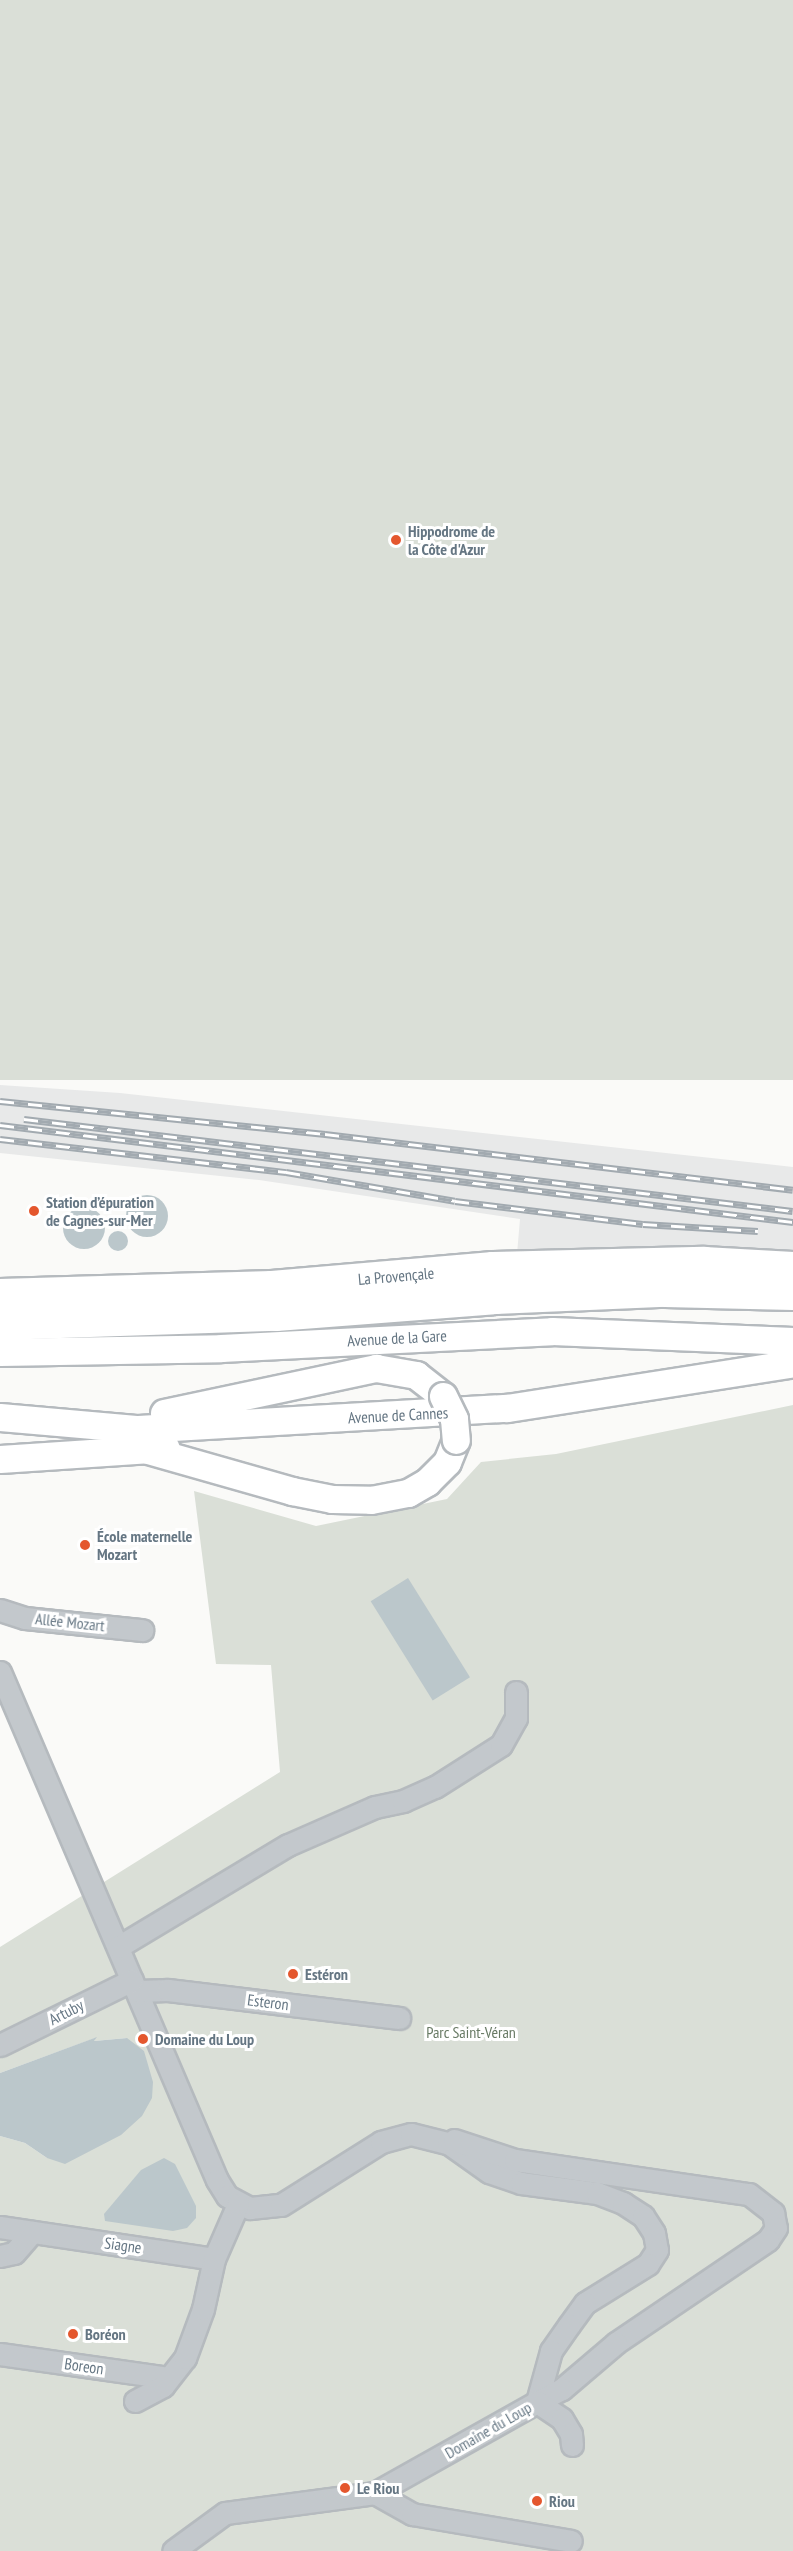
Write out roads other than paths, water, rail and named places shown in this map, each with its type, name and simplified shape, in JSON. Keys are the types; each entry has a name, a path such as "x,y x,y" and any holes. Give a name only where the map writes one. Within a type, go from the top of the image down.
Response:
{"highway":[{"name":"La Provençale","path":"0,1295 272,1287 493,1268 704,1263 793,1268"},
{"name":"La Provençale","path":"0,1324 276,1315 495,1298 665,1291 793,1294"},
{"path":"495,1298 793,1314"}],"main road":[{"name":"Avenue de la Gare","path":"0,1352 221,1348 552,1331 793,1341"},
{"name":"Avenue de Cannes","path":"0,1417 171,1428 507,1408 793,1363"},
{"path":"72,1423 193,1409 376,1368 416,1375 443,1396 454,1419 456,1440 447,1462 427,1482 408,1493 371,1500 332,1499 292,1491 148,1450"},
{"name":"Avenue de Cannes","path":"0,1430 224,1441 507,1421 793,1375"},
{"path":"2,1460 148,1450 224,1441"}],"street":[{"name":"Allée Mozart","path":"0,1610 25,1617 142,1630"},
{"path":"0,1672 217,2180 238,2204 214,2259 203,2309 184,2358 154,2392 135,2401"},
{"path":"118,1947 288,1845 375,1807 404,1801 454,1775 501,1745 516,1718 516,1692"},
{"name":"Esteron","path":"135,1985 399,2018"},
{"name":"Artuby","path":"0,2045 135,1985"},
{"name":"Domaine du Loup","path":"173,2551 225,2513 375,2493 537,2402 551,2351 585,2303 648,2264 657,2250 654,2233 642,2216 623,2203 597,2193 521,2182 489,2172 448,2143 411,2134 381,2142 282,2205 263,2209 238,2204"},
{"path":"430,2137 450,2138 515,2160 749,2194 773,2212 776,2228 768,2241 616,2343 562,2389 537,2402 562,2419 571,2434 572,2445"},
{"name":"Siagne","path":"0,2227 214,2259"},
{"path":"0,2256 14,2253 32,2232"},
{"name":"Boreon","path":"0,2354 168,2378"},
{"path":"375,2493 412,2514 571,2541"}],"railway":[{"path":"0,1101 325,1134 793,1190"},
{"path":"24,1119 793,1211"},
{"path":"0,1125 793,1222"},
{"path":"0,1139 286,1172 455,1201 643,1224 758,1231"}],"place":[{"name":"Hippodrome de la Côte d'Azur","path":"396,540"},
{"name":"Station d’épuration de Cagnes-sur-Mer","path":"34,1211"},
{"name":"École maternelle Mozart","path":"85,1545"},
{"name":"Estéron","path":"293,1974"},
{"name":"Domaine du Loup","path":"143,2039"},
{"name":"Boréon","path":"73,2334"},
{"name":"Le Riou","path":"345,2488"},
{"name":"Riou","path":"537,2501"}],"park label":[{"name":"Parc Saint-Véran","path":"471,2032"}]}
